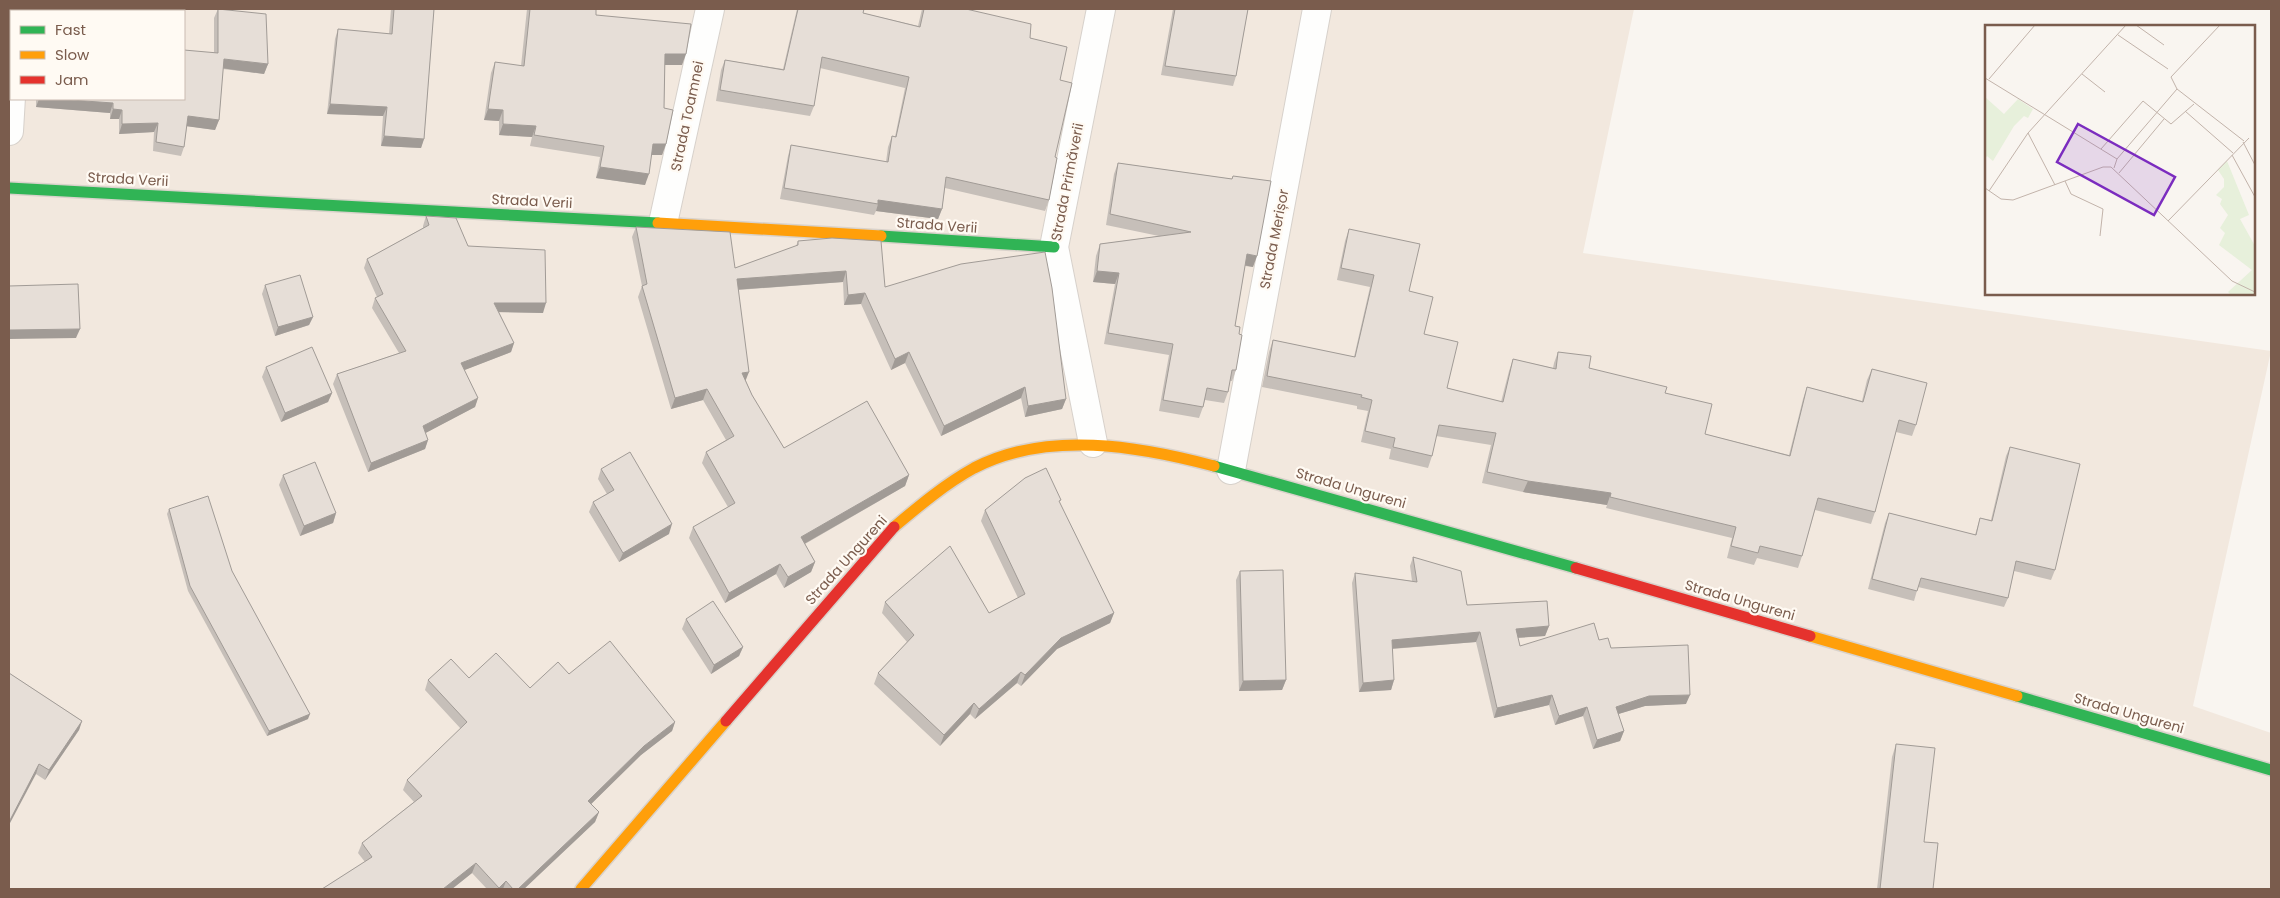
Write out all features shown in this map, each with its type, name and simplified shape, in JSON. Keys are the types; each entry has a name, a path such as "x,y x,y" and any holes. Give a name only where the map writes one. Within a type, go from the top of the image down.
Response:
{"main road":[{"name":"Strada Verii","path":"9,188 663,222 1054,247"},
{"name":"Strada Ungureni","path":"581,889 892,529 937,492 987,462 1037,447 1093,443 1126,446 1231,470 2271,770"}],"street":[{"name":"Strada Toamnei","path":"663,222 710,9"},
{"name":"Strada Primăverii","path":"1093,443 1054,247 1102,9"},
{"name":"Strada Merișor","path":"1231,470 1317,9"},
{"path":"9,131 11,100"}],"shaded area":[{"path":"9,9 1634,9 1583,253 2271,351 2193,706 2271,733 2271,889 9,889"}],"building":[{"path":"218,9 266,14 268,64 224,59 219,120 188,116 184,147 156,142 158,123 122,124 122,110 113,109 113,103 71,100 185,100 185,50 218,53"},
{"path":"394,9 434,9 424,139 384,136 387,107 330,104 338,29 392,34"},
{"path":"530,9 596,9 596,15 691,24 686,54 665,54 664,108 673,110 666,144 653,144 649,174 600,167 604,146 534,135 536,126 503,124 503,110 488,109 495,62 524,66"},
{"path":"798,9 864,9 863,13 920,27 924,9 966,9 1031,24 1030,38 1067,47 1060,80 1072,83 1055,157 1057,158 1049,200 946,177 942,209 878,200 878,204 784,188 791,145 888,162 892,136 896,137 909,77 822,57 814,106 720,90 725,60 784,70"},
{"path":"1175,9 1248,9 1236,76 1165,66"},
{"path":"1118,163 1232,179 1233,176 1271,181 1257,256 1247,254 1235,326 1240,327 1239,334 1242,335 1236,370 1232,370 1228,392 1207,388 1203,407 1163,400 1173,344 1108,333 1119,273 1097,271 1100,244 1191,232 1110,214"},
{"path":"426,216 456,218 468,246 545,250 546,303 494,303 514,343 461,363 478,398 423,426 428,440 371,463 337,374 406,351 375,298 383,294 367,259 429,225"},
{"path":"636,227 730,232 735,268 798,245 798,241 832,238 881,241 885,287 961,264 1045,252 1052,288 1066,399 1028,406 1025,387 944,426 909,352 895,359 865,293 848,295 846,271 737,279 749,372 742,373 752,395 784,448 867,401 909,475 801,537 815,562 788,577 780,564 729,593 693,527 735,503 706,452 734,436 707,389 675,398 642,286 647,284"},
{"path":"1349,229 1420,244 1409,291 1433,297 1424,334 1458,342 1447,388 1503,402 1513,359 1556,369 1558,352 1591,356 1589,368 1667,387 1665,393 1712,404 1705,434 1790,456 1807,387 1863,402 1872,369 1927,383 1916,425 1899,420 1875,512 1818,498 1802,556 1760,546 1758,553 1731,546 1736,527 1610,497 1611,493 1528,481 1487,472 1496,433 1439,425 1432,456 1393,447 1395,438 1365,431 1372,400 1361,397 1362,395 1267,376 1273,340 1355,357 1374,275 1341,268"},
{"path":"300,275 313,317 278,327 265,285"},
{"path":"78,284 80,329 9,330 9,286"},
{"path":"312,347 332,393 285,413 266,367"},
{"path":"2010,447 2080,464 2055,570 2016,561 2008,598 1921,578 1917,591 1872,579 1889,513 1976,535 1980,518 1992,521"},
{"path":"630,452 672,524 623,553 593,502 614,490 601,469"},
{"path":"315,462 336,513 304,526 283,475"},
{"path":"1046,468 1061,500 1059,501 1114,613 1061,638 1025,675 1021,672 979,709 974,703 944,735 878,673 914,635 885,602 950,546 989,613 1025,594 985,510 1025,478"},
{"path":"208,496 232,571 310,714 269,731 190,586 169,509"},
{"path":"1413,557 1461,571 1467,605 1547,601 1549,626 1516,629 1520,646 1594,623 1599,640 1608,638 1611,648 1688,645 1690,695 1649,696 1616,707 1624,731 1597,740 1587,707 1559,716 1552,695 1497,708 1480,632 1392,640 1394,680 1363,683 1355,573 1417,582"},
{"path":"1283,570 1286,680 1243,681 1240,571"},
{"path":"713,601 743,647 714,665 686,619"},
{"path":"610,641 675,722 644,746 588,801 599,812 518,889 513,889 506,881 499,888 476,863 443,889 322,889 372,857 362,843 422,796 407,780 467,722 428,680 451,659 469,678 496,653 530,688 558,662 569,674"},
{"path":"9,673 82,721 49,770 39,764 9,822"},
{"path":"1896,744 1935,748 1924,842 1938,843 1933,889 1880,889"}],"traffic: fast":[{"path":"9,188 658,223"},
{"path":"881,236 1054,247"},
{"path":"1214,466 1576,568"},
{"path":"2017,696 2271,770"}],"traffic: slow":[{"path":"658,223 881,236"},
{"path":"894,527 963,474 1002,456 1032,449 1062,445 1093,445 1155,453 1214,466"},
{"path":"1810,636 2017,696"},
{"path":"581,889 726,721"}],"traffic: jam":[{"path":"726,721 894,527"},
{"path":"1576,568 1810,636"}]}
